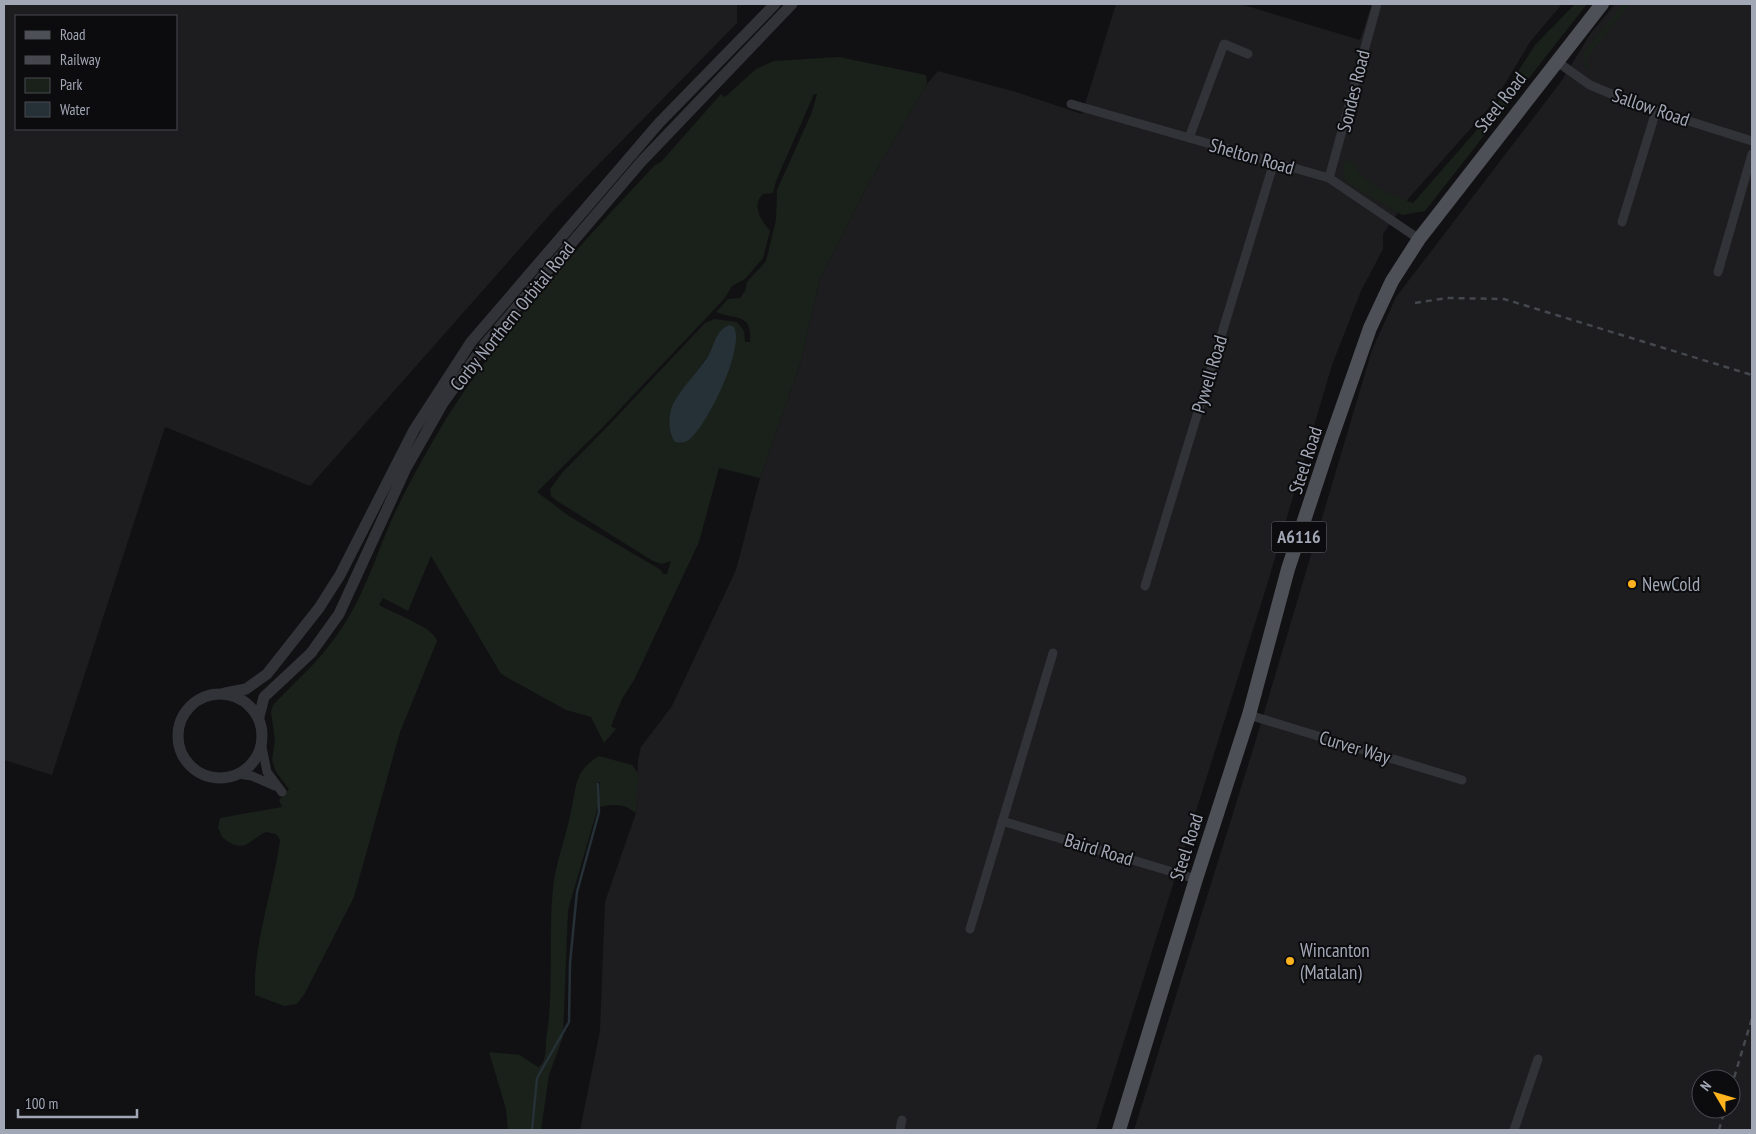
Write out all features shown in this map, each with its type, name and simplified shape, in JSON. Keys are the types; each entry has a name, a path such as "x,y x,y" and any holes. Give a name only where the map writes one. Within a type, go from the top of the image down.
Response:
{"main road":[{"name":"Steel Road","path":"1119,1130 1196,879 1249,715 1288,569 1370,328 1392,280 1419,239 1602,4"}],"street":[{"name":"Corby Northern Orbital Road","path":"225,693 246,689 267,674 319,608 340,575 414,430 471,342 659,123 775,4"},
{"name":"Corby Northern Orbital Road","path":"259,717 264,697 311,653 339,614 406,468 443,402 486,343 642,162 792,4"},
{"name":"Sondes Road","path":"1329,178 1377,4"},
{"path":"1189,138 1224,44 1248,54"},
{"name":"Sallow Road","path":"1556,61 1590,85 1656,110 1752,141"},
{"name":"Shelton Road","path":"1071,104 1329,178 1419,239"},
{"path":"1622,222 1656,110"},
{"path":"1718,272 1752,154"},
{"name":"Pywell Road","path":"1145,586 1274,162"},
{"path":"970,929 1053,653"},
{"path":"238,774 252,776 279,789 264,765 263,732 259,717 251,706 239,697 225,693 205,696 188,708 178,730 178,742 186,760 201,774 213,778 226,778 238,774 257,758 262,747"},
{"name":"Curver Way","path":"1249,715 1462,780"},
{"name":"Baird Road","path":"1002,821 1196,879"},
{"path":"1514,1130 1538,1059"},
{"path":"900,1130 902,1120"}],"shaded area":[{"path":"4,4 737,4 737,23 553,211 310,486 165,427 52,775 4,760"},
{"path":"1116,4 1240,4 1360,40 1372,4 1562,4 1530,42 1494,102 1408,199 1383,234 1383,249 1361,291 1332,365 1267,585 1096,1130 580,1130 600,1031 605,902 636,813 638,760 641,747 672,706 736,570 760,478 800,364 820,279 866,188 927,84 938,71 1016,92 1082,114"},
{"path":"1615,4 1752,4 1752,1130 1134,1130 1255,743 1372,350 1396,297 1560,83 1591,33"}],"green space":[{"path":"1575,4 1587,4 1425,211 1402,215 1346,182 1343,173 1345,160 1353,162 1371,183 1413,203 1475,132 1501,98 1535,45"},
{"path":"1623,4 1630,4 1586,58 1590,71 1585,67 1583,53"},
{"path":"839,57 926,75 927,84 866,188 820,279 800,364 760,478 719,468 699,542 634,680 622,699 611,726 616,729 604,743 591,717 566,710 501,674 431,556 408,611 383,598 379,605 421,626 434,636 437,641 400,732 354,897 305,993 297,1004 284,1006 255,995 255,976 260,937 280,840 276,834 266,832 246,845 241,846 230,843 222,837 218,828 220,818 282,807 279,800 289,789 276,772 272,760 275,740 271,712 273,705 322,654 346,622 368,579 397,507 427,451 463,393 513,325 569,259 655,165 661,162 721,94 725,97 756,69 774,61","holes":["814,94 817,94 812,112 777,190 776,220 766,261 747,282 745,291 740,298 728,299 716,312 745,321 750,332 750,342 745,342 744,331 737,322 714,319 705,323 562,473 550,489 551,496 557,501 653,561 662,564 671,561 667,574 663,574 661,570 569,516 537,492 603,427 725,298 732,286 745,279 763,258 770,231 759,213 759,199 763,194 773,193 776,181","709,354 714,390 713,399 707,416 690,439 673,405"]},
{"path":"599,756 632,765 638,773 636,813 627,807 619,805 599,807 600,783 597,782 599,794 598,807 568,910 563,1037 549,1075 541,1130 508,1130 506,1109 489,1052 520,1055 538,1067 543,1061 546,1052 549,1015 554,878 578,779 585,767"}],"water":[{"path":"730,325 734,327 736,337 734,351 730,368 715,403 698,431 690,439 681,443 675,442 669,424 673,404 708,356 718,334"}],"waterway":[{"path":"532,1130 537,1078 569,1022 570,963 577,892 599,812 598,784"}],"railway":[{"path":"1415,303 1447,298 1504,299 1752,375"},
{"path":"1737,1069 1752,1018"},
{"path":"1719,1130 1722,1119"}],"place":[{"name":"NewCold","path":"1632,584"},
{"name":"Wincanton (Matalan)","path":"1290,961"}]}
